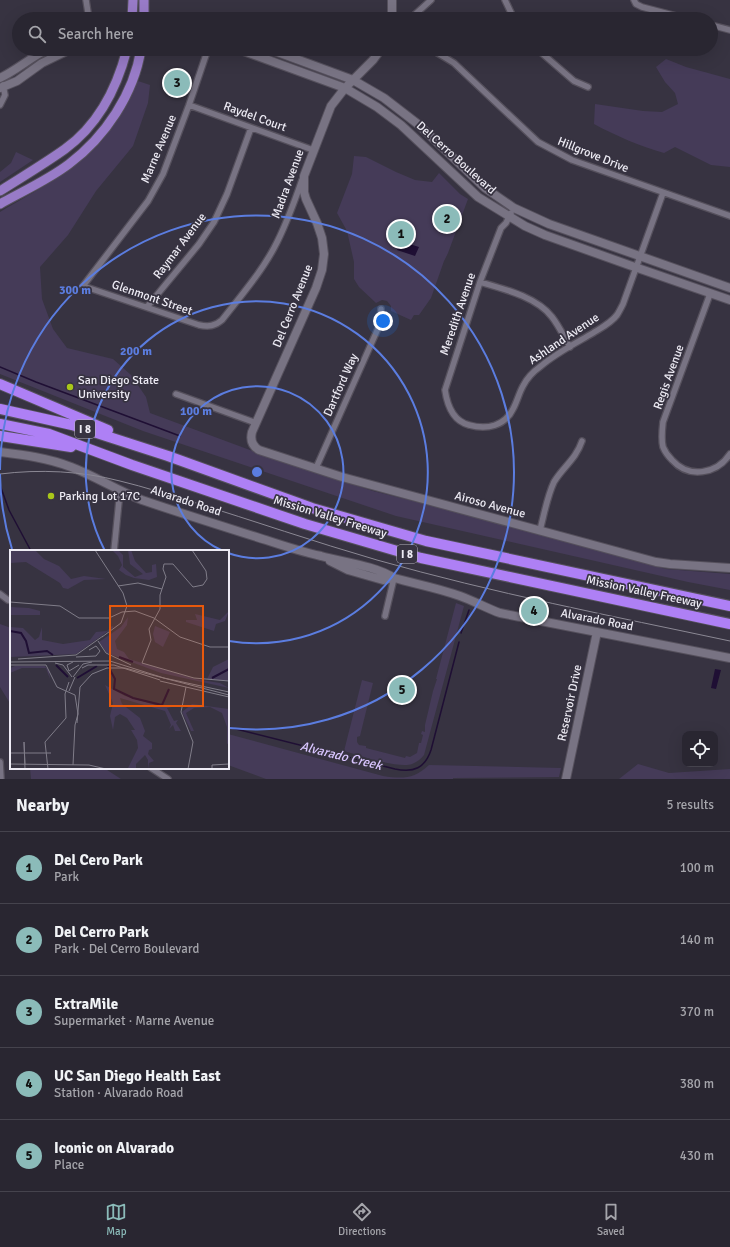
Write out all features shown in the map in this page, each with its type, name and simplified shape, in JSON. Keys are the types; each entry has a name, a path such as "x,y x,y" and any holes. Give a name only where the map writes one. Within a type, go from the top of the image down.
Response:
{"highway":[{"path":"0,384 168,456"},
{"name":"Mission Valley Freeway","path":"0,409 72,425 168,456 312,508 426,542 730,606"},
{"name":"Mission Valley Freeway","path":"0,424 49,434 132,465 305,524 420,558 730,624"},
{"path":"0,436 94,450"}],"main road":[{"path":"132,12 133,0"},
{"path":"144,0 144,12"},
{"path":"0,191 66,148 86,130 102,110 113,90 122,69 125,56"},
{"path":"0,204 69,164 95,141 113,117 124,98 134,76 139,56"}],"street":[{"path":"86,0 88,12"},
{"path":"392,0 392,12"},
{"path":"418,12 431,0"},
{"path":"505,0 511,12"},
{"path":"634,0 636,4 642,7 661,12"},
{"path":"718,27 730,30"},
{"path":"0,105 5,95 0,78 12,72 35,56"},
{"path":"2,88 17,81 42,64 57,56"},
{"name":"Marne Avenue","path":"84,286 148,201 163,174 206,56"},
{"name":"Del Cerro Boulevard","path":"257,56 345,88 377,107 401,125 478,197 525,226 545,235 636,268 730,300"},
{"name":"Del Cerro Boulevard","path":"288,56 353,80 369,88 397,107 419,125 484,188 514,208 549,224 730,288"},
{"name":"Madra Avenue","path":"213,326 222,320 266,263 290,215 313,150 331,106 345,88 376,56"},
{"name":"Hillgrove Drive","path":"443,56 454,63 538,142 548,148 572,160 730,216"},
{"path":"546,56 574,81 588,87"},
{"name":"Raydel Court","path":"189,105 313,150"},
{"name":"Raymar Avenue","path":"147,307 199,244 214,222 227,194 251,128"},
{"name":"Del Cerro Avenue","path":"251,443 252,432 316,288 322,270 324,254 322,238 318,223 306,199 304,192 304,176"},
{"name":"Ashland Avenue","path":"466,425 486,428 501,423 513,410 523,386 531,374 542,365 606,325 616,316 623,304 663,193"},
{"name":"Meredith Avenue","path":"466,425 452,412 447,402 445,390 480,282 501,228 514,208"},
{"path":"480,282 528,298 540,305 552,317 570,347"},
{"name":"Glenmont Street","path":"84,286 199,325 213,326"},
{"name":"Regis Avenue","path":"710,294 663,422 663,448 666,454 677,466 688,471 699,472 706,472 716,468 726,460 730,454"},
{"name":"Dartford Way","path":"316,468 380,324 382,310"},
{"path":"176,394 256,423"},
{"path":"540,530 554,484 576,455 582,441"},
{"name":"Airoso Avenue","path":"251,443 259,450 357,481 656,562 730,568"},
{"name":"Alvarado Road","path":"0,452 30,455 59,463 143,500 261,538 321,556 344,561 387,574 394,578 447,592 462,597 489,610 730,658"},
{"path":"114,550 120,491"},
{"path":"385,616 394,578"},
{"path":"0,594 8,600"},
{"name":"Reservoir Drive","path":"566,779 597,632"},
{"path":"0,762 1,779"},
{"path":"153,769 168,779"}],"shaded area":[{"path":"666,59 686,67 730,79 730,167 711,165 675,147 664,153 611,133 594,124 595,104 643,111 662,112 678,104 675,93 665,82 656,67"},
{"path":"138,81 150,85 148,103 133,146 96,191 68,235 40,267 42,299 53,329 67,348 113,359 131,375 146,397 150,413 258,453 373,491 465,514 666,569 730,574 730,590 688,582 396,516 143,431 0,374 0,212 52,181 89,154 111,129"},
{"path":"16,152 33,160 0,182 0,172 11,163"},
{"path":"354,156 366,157 415,180 432,182 439,173 460,194 468,199 431,298 419,315 414,315 411,320 391,311 391,306 387,301 382,300 376,303 359,287 354,279 354,262 347,231 337,213 352,174"},
{"path":"400,241 419,247 415,256 397,250"},
{"path":"456,603 464,606 424,755 412,764 398,765 344,751 362,680 373,683 360,736 357,737 357,742 359,745 405,758 406,756 410,757 417,753 419,743 421,743 423,735 421,734 422,731 425,732 425,725 433,691"},
{"path":"0,624 10,628 10,703 0,687"},
{"path":"715,669 721,670 716,689 711,688"},
{"path":"229,734 390,777 408,777 424,770 429,765 561,768 559,777 453,779 266,779 229,765"},
{"path":"638,764 669,773 730,769 730,779 619,779"},
{"path":"30,769 106,769 121,779 31,779"}],"waterway":[{"path":"0,367 180,436"},
{"name":"Alvarado Creek","path":"0,485 9,510 30,550"},
{"name":"Alvarado Creek","path":"461,633 469,610"},
{"name":"Alvarado Creek","path":"229,727 395,769 408,770 418,768 426,761 431,750 459,642"}],"tram line":[{"path":"0,474 45,471 75,473 129,483 354,553 421,572 553,604 730,641"}],"place":[{"name":"ExtraMile","path":"177,83"},
{"name":"Del Cerro Park","path":"447,219"},
{"name":"Del Cero Park","path":"401,234"},
{"name":"San Diego State University","path":"70,387"},
{"name":"Parking Lot 17C","path":"51,496"},
{"name":"UC San Diego Health East","path":"534,611"},
{"name":"Iconic on Alvarado","path":"402,690"}]}
